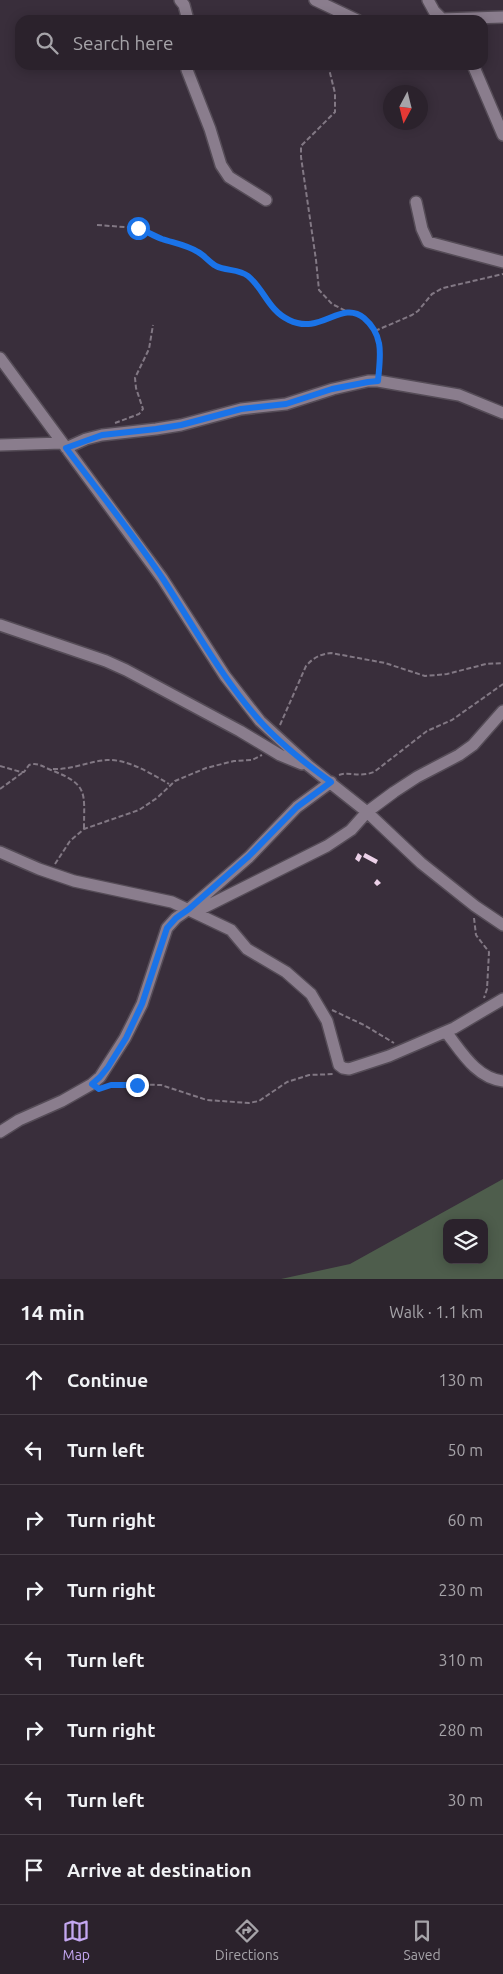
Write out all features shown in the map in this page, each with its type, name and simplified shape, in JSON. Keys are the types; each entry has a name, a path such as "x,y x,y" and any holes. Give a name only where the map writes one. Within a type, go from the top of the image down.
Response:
{"street":[{"path":"180,0 184,5 187,15"},
{"path":"315,0 346,15"},
{"path":"428,0 438,15"},
{"path":"488,18 503,17"},
{"path":"187,70 221,165 229,177 266,200"},
{"path":"475,70 503,135"},
{"path":"416,202 422,229 428,242 503,262"},
{"path":"0,358 162,578 247,706 275,736 367,812 421,863 503,926"},
{"path":"0,445 64,446 102,435 181,425 241,409 286,404 332,389 378,381 459,396 503,413"},
{"path":"0,625 106,661 126,670 240,731 268,749 290,760 309,766"},
{"path":"0,1132 19,1120 62,1101 92,1084 100,1077 126,1038 142,1004 167,928 176,918 328,846 351,830 367,812 417,777 459,755 473,745 503,711"},
{"path":"192,911 297,807 331,782"},
{"path":"0,852 74,881 172,902 231,930 247,949 286,972 301,984 315,1000 327,1021 340,1065 343,1068 349,1069 371,1063 446,1032 503,999"},
{"path":"446,1032 473,1066 485,1076 503,1081"}],"path":[{"path":"329,70 335,93 335,112 302,146 301,157 319,290 332,304 346,312 356,313 364,318 378,336 381,345 378,381"},
{"path":"97,225 138,228 157,237 192,248 200,252 215,265 248,276 279,314 302,325 315,324 346,312"},
{"path":"374,330 418,311 432,294 443,288 503,274"},
{"path":"102,435 118,420 139,414 143,409 136,388 135,378 149,349 153,325"},
{"path":"275,736 306,666 322,654 331,653 385,663 425,676 447,674 486,664 503,664"},
{"path":"331,782 342,774 357,776 374,772 427,731 452,720 503,684"},
{"path":"49,872 70,841 84,829 139,810 157,798 169,784 206,768 234,761 252,760 268,749"},
{"path":"49,769 63,769 109,760 144,769 169,784"},
{"path":"0,789 24,772 29,765 33,764 40,765 74,780 82,788 84,797 84,829"},
{"path":"0,766 24,772"},
{"path":"475,906 474,928 476,935 488,948 490,958 487,989 478,1013"},
{"path":"315,1000 391,1040 400,1051"},
{"path":"92,1084 99,1089 121,1084 161,1085 207,1100 249,1103 259,1101 287,1082 310,1075 334,1075 343,1068"}],"green space":[{"path":"503,1179 503,1279 281,1279 350,1264"}],"building":[{"path":"358,853 362,856 359,862 355,859"},
{"path":"365,853 378,860 376,864 363,857"},
{"path":"377,879 381,883 377,886 374,883"}],"route":[{"path":"137,1085 111,1085 99,1089 92,1084 108,1067 126,1038 142,1004 167,928 176,918 231,873 297,807 331,782 309,766 275,736 247,706 225,676 162,578 66,448 86,439 102,435 181,425 241,409 286,404 332,389 378,381 381,345 372,327 364,318 356,313 346,312 315,324 302,325 279,314 248,276 215,265 200,252 192,248 170,242 138,228"}]}
